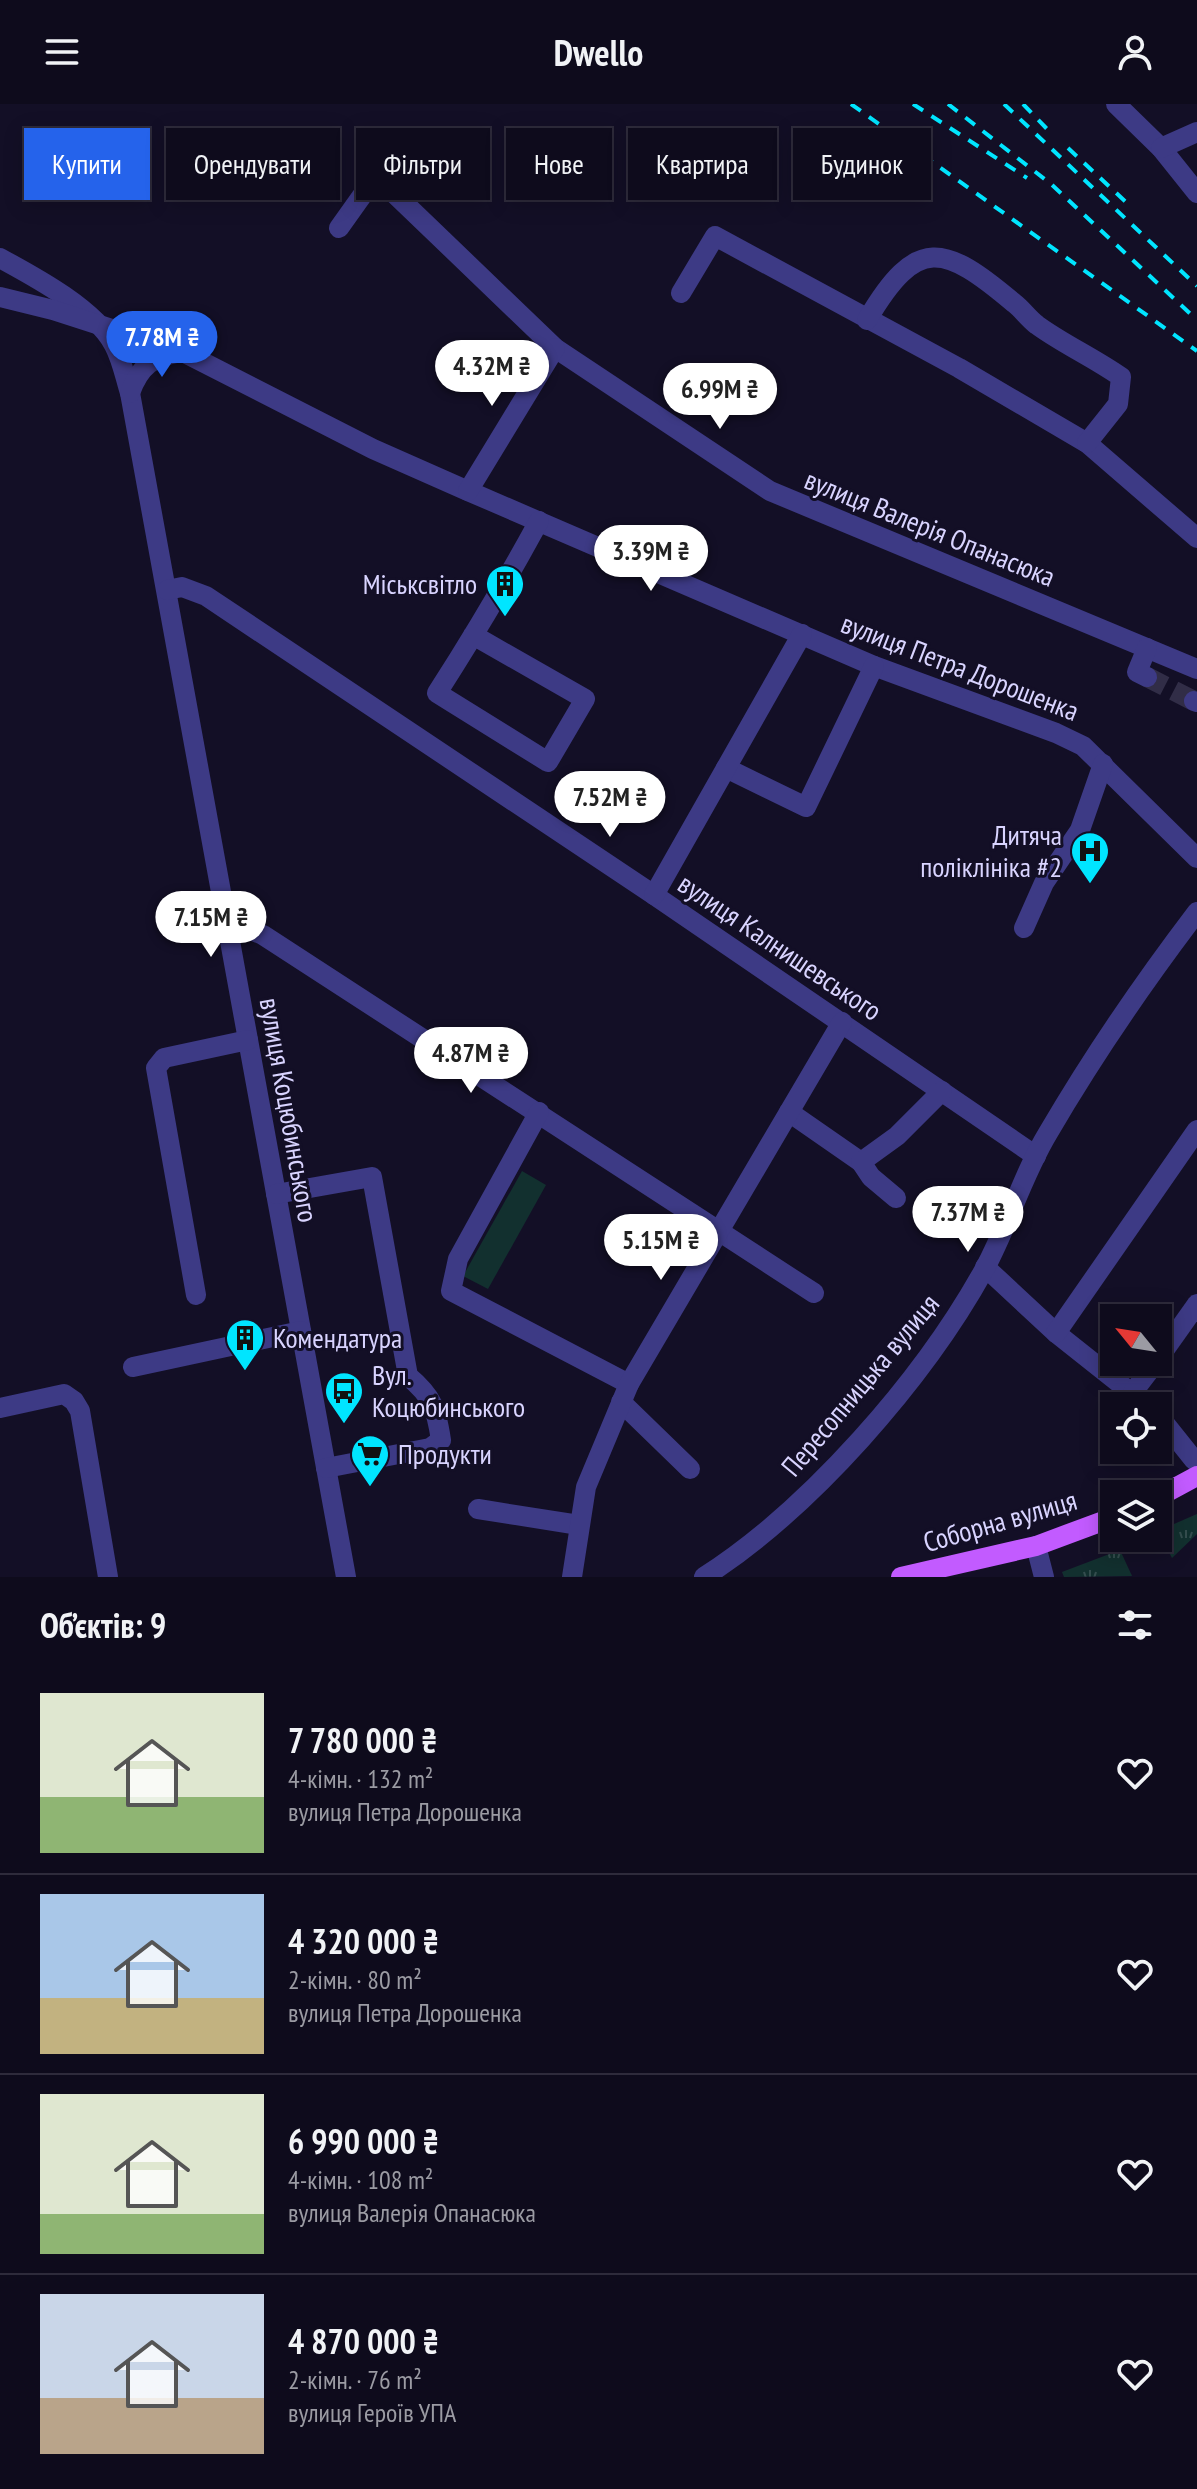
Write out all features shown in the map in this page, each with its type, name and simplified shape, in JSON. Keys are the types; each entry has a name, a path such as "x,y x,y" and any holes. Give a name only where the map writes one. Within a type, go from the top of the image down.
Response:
{"main road":[{"path":"1172,1486 1195,1468"},
{"name":"Соборна вулиця","path":"901,1577 1036,1546 1100,1522"}],"street":[{"path":"1116,104 1161,148 1197,193"},
{"path":"1161,148 1197,132"},
{"name":"вулиця Валерія Опанасюка","path":"339,228 376,176 555,348 770,491 1197,669"},
{"path":"681,293 715,236 959,368 1087,443 1197,538"},
{"path":"867,320 902,271 926,256 948,257 982,277 1035,324 1121,377 1118,404 1087,443"},
{"path":"0,258 43,281 101,327"},
{"name":"вулиця Петра Дорошенка","path":"0,297 183,352 373,449 468,491 874,666 1056,733 1083,746 1197,858"},
{"name":"вулиця Коцюбинського","path":"101,327 120,358 130,393 346,1577"},
{"path":"468,491 555,348"},
{"path":"130,393 137,374 150,361 183,352"},
{"path":"473,635 585,699 548,762 437,693 539,521"},
{"name":"вулиця Калнишевського","path":"167,590 182,587 206,596 654,895 1036,1156"},
{"name":"вулиця Петра Дорошенка","path":"654,895 802,634"},
{"path":"1147,648 1137,672 1147,677"},
{"path":"726,768 806,807 874,666"},
{"path":"1024,928 1044,883 1080,830 1103,764"},
{"name":"Пересопницька вулиця","path":"704,1577 789,1514 827,1474 951,1326 985,1267 1036,1156 1112,1029 1197,912"},
{"path":"228,932 246,928 263,935 814,1293"},
{"path":"572,1577 590,1473 625,1393 718,1229 842,1022"},
{"path":"196,1295 156,1068 164,1058 248,1040"},
{"path":"861,1162 897,1136 942,1091"},
{"path":"539,1112 458,1259 451,1291 625,1393 690,1469"},
{"path":"789,1112 861,1162 871,1177 896,1198"},
{"path":"1056,1333 1197,1130"},
{"path":"276,1194 372,1177 408,1376 430,1395 438,1422 441,1440 430,1448 326,1468"},
{"path":"985,1267 1056,1333 1132,1392"},
{"path":"1172,1339 1197,1304"},
{"path":"133,1367 301,1331"},
{"path":"0,1408 64,1394 74,1401 80,1411 108,1577"},
{"path":"1172,1435 1195,1468"},
{"path":"478,1509 579,1525"},
{"path":"1036,1546 1044,1577"}],"green space":[{"path":"522,1171 546,1185 488,1289 463,1276"},
{"path":"1197,1514 1197,1534 1172,1558 1169,1552 1172,1552 1172,1525"},
{"path":"1121,1552 1132,1576 1064,1577 1062,1572"}],"tunnel":[{"path":"1147,677 1194,701"}],"railway":[{"path":"851,104 1197,351"},
{"path":"913,104 1027,178"},
{"path":"948,104 1051,184 1197,320"},
{"path":"1004,104 1197,286"},
{"path":"1023,104 1048,130"},
{"path":"1068,148 1127,203"}],"place":[{"name":"Міськсвітло","path":"505,618"},
{"name":"Дитяча поліклініка #2","path":"1090,885"},
{"name":"Комендатура","path":"245,1372"},
{"name":"Вул. Коцюбинського","path":"344,1425"},
{"name":"Продукти","path":"370,1488"}]}
